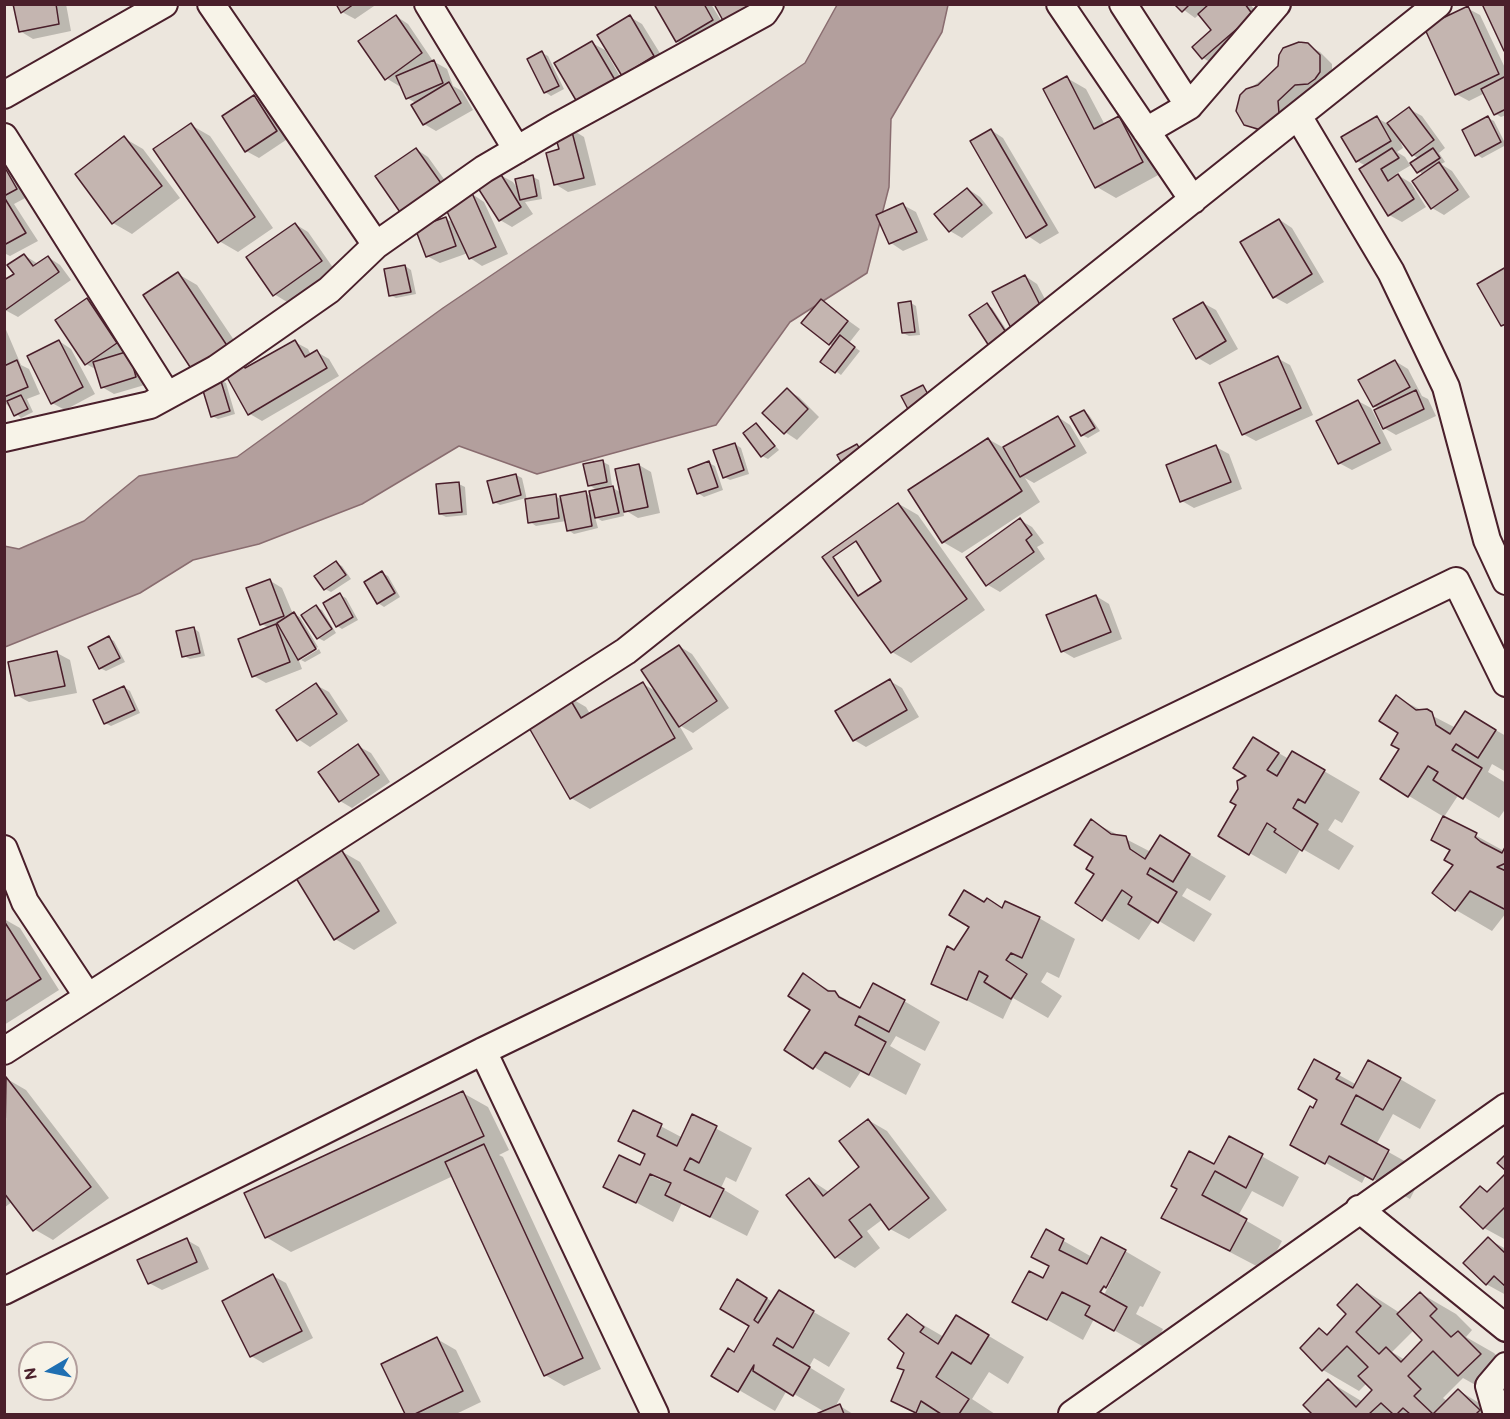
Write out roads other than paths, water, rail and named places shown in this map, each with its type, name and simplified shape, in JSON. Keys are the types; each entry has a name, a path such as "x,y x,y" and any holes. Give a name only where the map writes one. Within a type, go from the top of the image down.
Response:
{"street":[{"path":"4,94 164,4"},
{"path":"211,4 376,245"},
{"path":"428,4 517,150"},
{"path":"4,438 150,405 216,369 329,290 376,245 440,198 517,150 764,13 770,4"},
{"path":"1060,4 1193,200"},
{"path":"1123,4 1189,106"},
{"path":"1146,131 1189,106 1277,4"},
{"path":"4,1051 626,651 1438,4"},
{"path":"1298,116 1391,272 1446,387 1487,540 1506,581"},
{"path":"4,137 167,395"},
{"path":"4,1291 483,1051 1456,581 1506,683"},
{"path":"4,849 25,902 88,997"},
{"path":"483,1051 655,1414"},
{"path":"1072,1414 1506,1107"},
{"path":"1359,1209 1506,1328"},
{"path":"1497,1414 1489,1386 1506,1366"}]}
